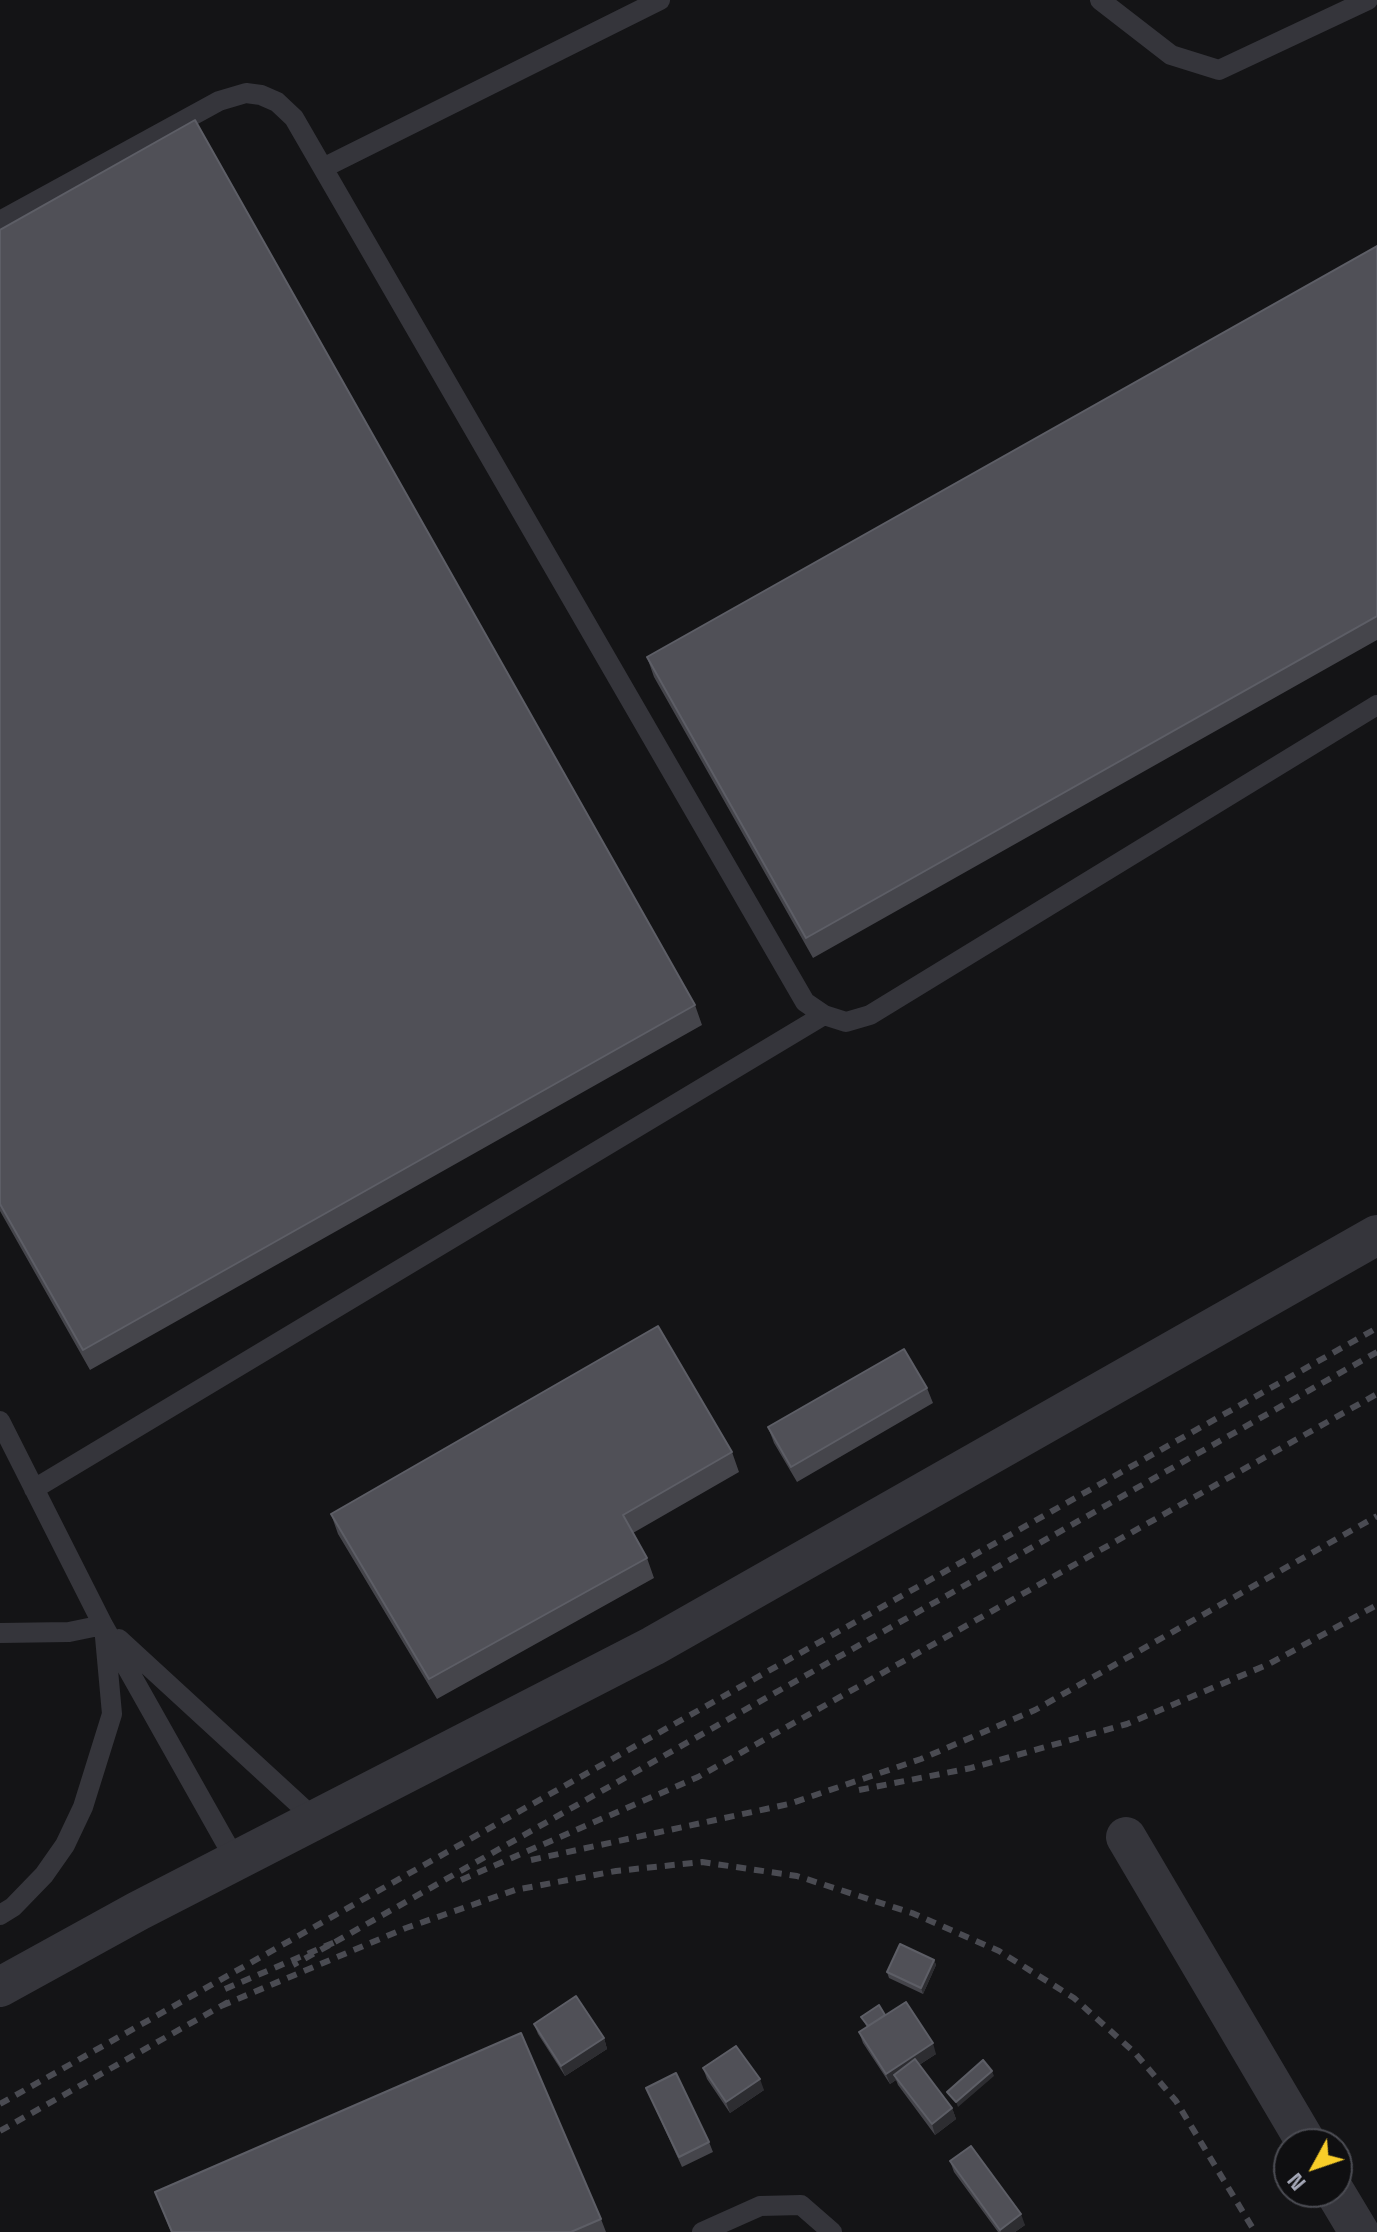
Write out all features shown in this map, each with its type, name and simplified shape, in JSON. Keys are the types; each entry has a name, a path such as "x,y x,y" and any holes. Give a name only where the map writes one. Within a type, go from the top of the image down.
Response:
{"street":[{"path":"0,1987 236,1861 653,1646 1377,1235"},
{"path":"1126,1837 1298,2128"},
{"path":"1345,2208 1359,2232"}],"lane":[{"path":"323,168 660,0"},
{"path":"1100,0 1171,55 1204,69 1219,70 1368,0"},
{"path":"0,221 219,101 246,93 277,102 286,110 323,168 805,1002 824,1015 846,1022 870,1015 1377,705"},
{"path":"34,1489 824,1015"},
{"path":"3,1434 103,1625 236,1861"},
{"path":"103,1625 316,1820"},
{"path":"0,1633 69,1632 103,1625"},
{"path":"0,1915 34,1885 65,1845 99,1764 112,1714 103,1625"},
{"path":"702,2232 760,2206 801,2205 832,2232"}],"building":[{"path":"195,120 695,1005 83,1350 0,1204 0,230"},
{"path":"1377,246 1377,616 806,938 647,657"},
{"path":"658,1326 732,1452 623,1515 647,1558 429,1679 331,1514"},
{"path":"904,1349 927,1388 791,1467 768,1427"},
{"path":"900,1944 934,1960 921,1988 887,1972"},
{"path":"576,1996 604,2038 561,2066 534,2024"},
{"path":"906,2002 933,2043 886,2074 859,2032"},
{"path":"879,2005 885,2015 868,2026 861,2017"},
{"path":"521,2033 601,2219 571,2232 172,2232 155,2192"},
{"path":"736,2046 760,2079 726,2102 703,2068"},
{"path":"915,2059 952,2108 932,2124 894,2075"},
{"path":"983,2060 992,2071 956,2102 947,2092"},
{"path":"676,2073 709,2142 679,2157 646,2088"},
{"path":"971,2146 1021,2214 1000,2230 950,2161"}],"railway":[{"path":"0,2104 1377,1328"},
{"path":"335,1942 1377,1352"},
{"path":"461,1880 698,1777 1377,1394"},
{"path":"531,1860 789,1804 921,1759 1035,1710 1377,1516"},
{"path":"859,1790 971,1768 1127,1724 1269,1664 1377,1605"},
{"path":"221,2006 406,1928 515,1890 616,1871 702,1862 797,1876 912,1913 999,1951 1074,1998 1135,2053 1176,2101 1255,2232"},
{"path":"225,1989 335,1942 293,1965"},
{"path":"0,2131 230,2001"}]}
